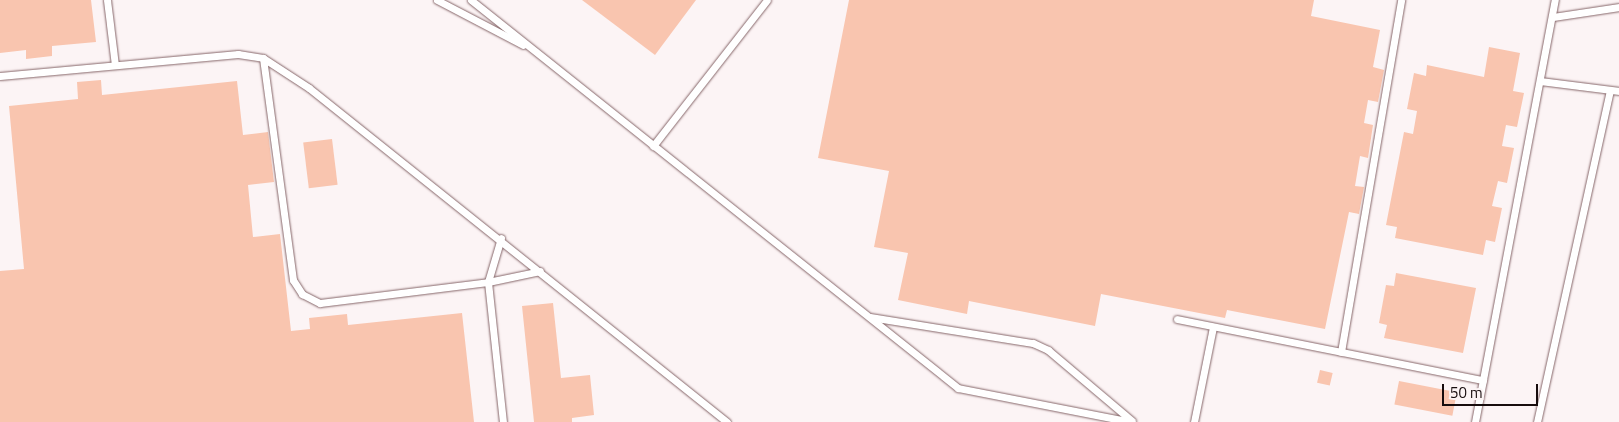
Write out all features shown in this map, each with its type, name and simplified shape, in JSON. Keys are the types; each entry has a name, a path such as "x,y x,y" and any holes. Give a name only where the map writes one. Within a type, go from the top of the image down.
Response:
{"lane":[{"path":"107,0 115,65"},
{"path":"437,0 534,50"},
{"path":"471,0 958,388 1132,422"},
{"path":"653,146 767,0"},
{"path":"1341,352 1401,0"},
{"path":"1475,422 1556,0"},
{"path":"1553,17 1619,7"},
{"path":"0,76 238,54 263,58 309,88 501,238 727,422"},
{"path":"263,58 293,280 302,294 320,303 488,282 540,271"},
{"path":"1540,81 1619,91"},
{"path":"1537,422 1610,91"},
{"path":"501,238 488,282 503,422"},
{"path":"869,317 1033,343 1048,350 1132,422"},
{"path":"1177,319 1483,380"},
{"path":"1194,422 1213,326"}],"building":[{"path":"0,0 91,0 96,42 52,46 52,56 26,59 26,50 0,53"},
{"path":"582,0 696,0 655,55"},
{"path":"849,0 1314,0 1311,16 1380,30 1373,67 1384,70 1378,102 1368,100 1364,123 1373,125 1368,158 1360,156 1355,186 1364,187 1359,214 1349,212 1325,329 1227,310 1225,318 1101,294 1095,326 969,301 967,314 898,300 908,253 874,247 889,171 818,158"},
{"path":"1489,47 1520,53 1513,91 1524,93 1517,127 1506,125 1502,146 1514,148 1507,183 1498,181 1492,206 1502,208 1495,242 1486,240 1483,255 1395,238 1397,227 1386,225 1404,132 1413,134 1417,111 1407,109 1414,73 1426,76 1427,65 1484,77"},
{"path":"101,80 102,95 237,81 243,135 268,132 274,182 248,185 253,237 280,234 291,331 310,329 309,318 347,314 348,325 462,313 474,422 0,422 0,271 24,269 9,106 78,99 77,82"},
{"path":"332,139 338,185 309,188 303,143"},
{"path":"1396,273 1476,288 1463,353 1384,338 1387,325 1379,323 1386,285 1394,286"},
{"path":"553,303 561,378 590,375 594,415 572,418 572,422 534,422 522,306"},
{"path":"1320,370 1333,373 1330,386 1317,383"},
{"path":"1399,381 1457,392 1452,416 1394,405"}]}
